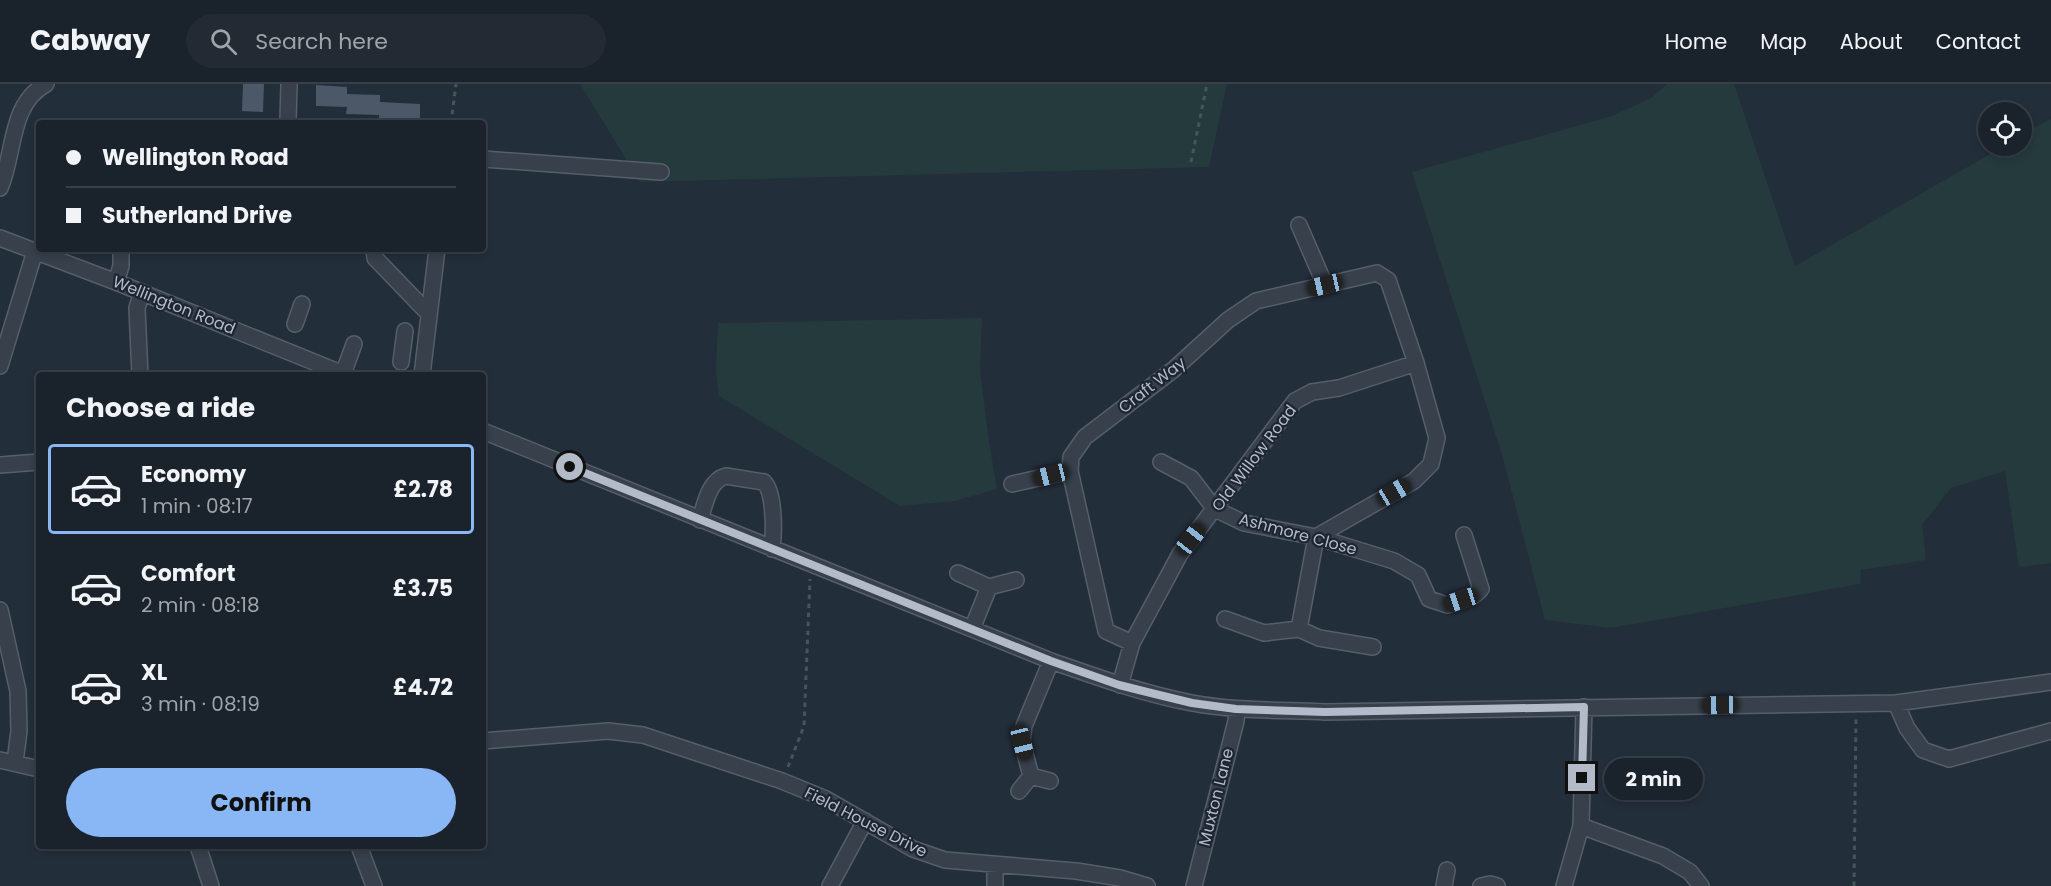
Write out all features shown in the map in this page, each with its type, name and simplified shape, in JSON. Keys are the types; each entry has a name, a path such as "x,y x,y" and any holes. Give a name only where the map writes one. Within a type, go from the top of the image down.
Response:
{"street":[{"path":"288,120 290,84"},
{"path":"0,188 10,156 14,132 29,96 36,86"},
{"path":"486,159 662,172"},
{"path":"1299,225 1325,285"},
{"name":"Wellington Road","path":"0,238 34,251"},
{"path":"0,366 34,251"},
{"name":"Wellington Road","path":"37,252 340,372"},
{"path":"116,282 121,266 121,252"},
{"path":"374,252 375,258 429,314"},
{"path":"422,372 436,252"},
{"name":"Craft Way","path":"1070,471 1071,457 1085,437 1173,370 1228,320 1256,301 1377,273 1388,280 1416,363"},
{"path":"140,372 137,308 142,292"},
{"path":"295,324 302,304"},
{"path":"400,362 405,331"},
{"path":"346,372 354,344"},
{"path":"1299,629 1316,537 1414,481 1431,464 1437,438 1416,363"},
{"name":"Old Willow Road","path":"1132,643 1180,554 1295,401 1312,392 1339,388 1416,363"},
{"path":"486,432 1051,661 1119,685 1192,703 1236,709 1325,712 1856,703 1896,702 2051,682"},
{"path":"0,465 36,462"},
{"path":"1161,462 1191,478 1215,509"},
{"path":"1012,484 1070,471 1106,631 1132,643 1119,685"},
{"path":"700,520 707,499 721,477 760,481 768,485 770,493 774,534 772,549"},
{"name":"Ashmore Close","path":"1215,509 1244,523 1316,537 1394,561 1418,575 1429,599 1447,605 1475,595 1481,589 1464,535"},
{"path":"958,573 989,586 1016,580"},
{"path":"972,629 989,586"},
{"path":"0,610 18,690 19,731 8,761 36,768"},
{"path":"1226,619 1264,633 1299,629 1319,638 1373,647"},
{"path":"1031,776 1022,742 1024,726 1051,661"},
{"path":"1896,702 1907,728 1923,750 1949,759 2051,731"},
{"path":"1564,886 1581,826 1584,707"},
{"name":"Muxton Lane","path":"1194,886 1236,721 1236,709"},
{"name":"Field House Drive","path":"486,741 608,731 643,735 782,781 826,799 913,849 945,860 1076,871 1120,878 1147,886"},
{"path":"1031,776 1050,781"},
{"path":"1019,791 1031,776"},
{"path":"830,886 865,821"},
{"path":"1581,826 1663,856 1690,872 1701,886"},
{"path":"199,849 211,886"},
{"path":"360,849 374,886"},
{"path":"994,886 995,865"},
{"path":"1444,886 1447,870"},
{"path":"1481,886 1490,884 1497,886"}],"path":[{"path":"451,120 456,84"},
{"path":"1191,162 1207,84"},
{"path":"782,781 804,726 809,584 812,565"},
{"path":"1854,886 1856,703"}],"green space":[{"path":"580,84 1227,84 1209,167 640,182"},
{"path":"1667,84 1734,84 1795,266 1987,156 2032,156 2032,129 2051,119 2051,563 2019,567 2005,471 1951,488 1922,525 1926,560 1861,570 1860,584 1611,628 1545,620 1503,458 1412,172 1612,116 1651,98"},
{"path":"982,318 980,370 997,489 955,501 900,506 719,396 716,370 718,323"}],"building":[{"path":"243,84 264,84 263,112 242,111"},
{"path":"316,85 347,87 347,94 380,95 380,102 420,104 420,120 379,120 379,115 346,114 347,107 316,106"}],"route":[{"path":"570,467 1051,661 1119,685 1192,703 1236,709 1325,712 1584,707 1582,778"}]}
